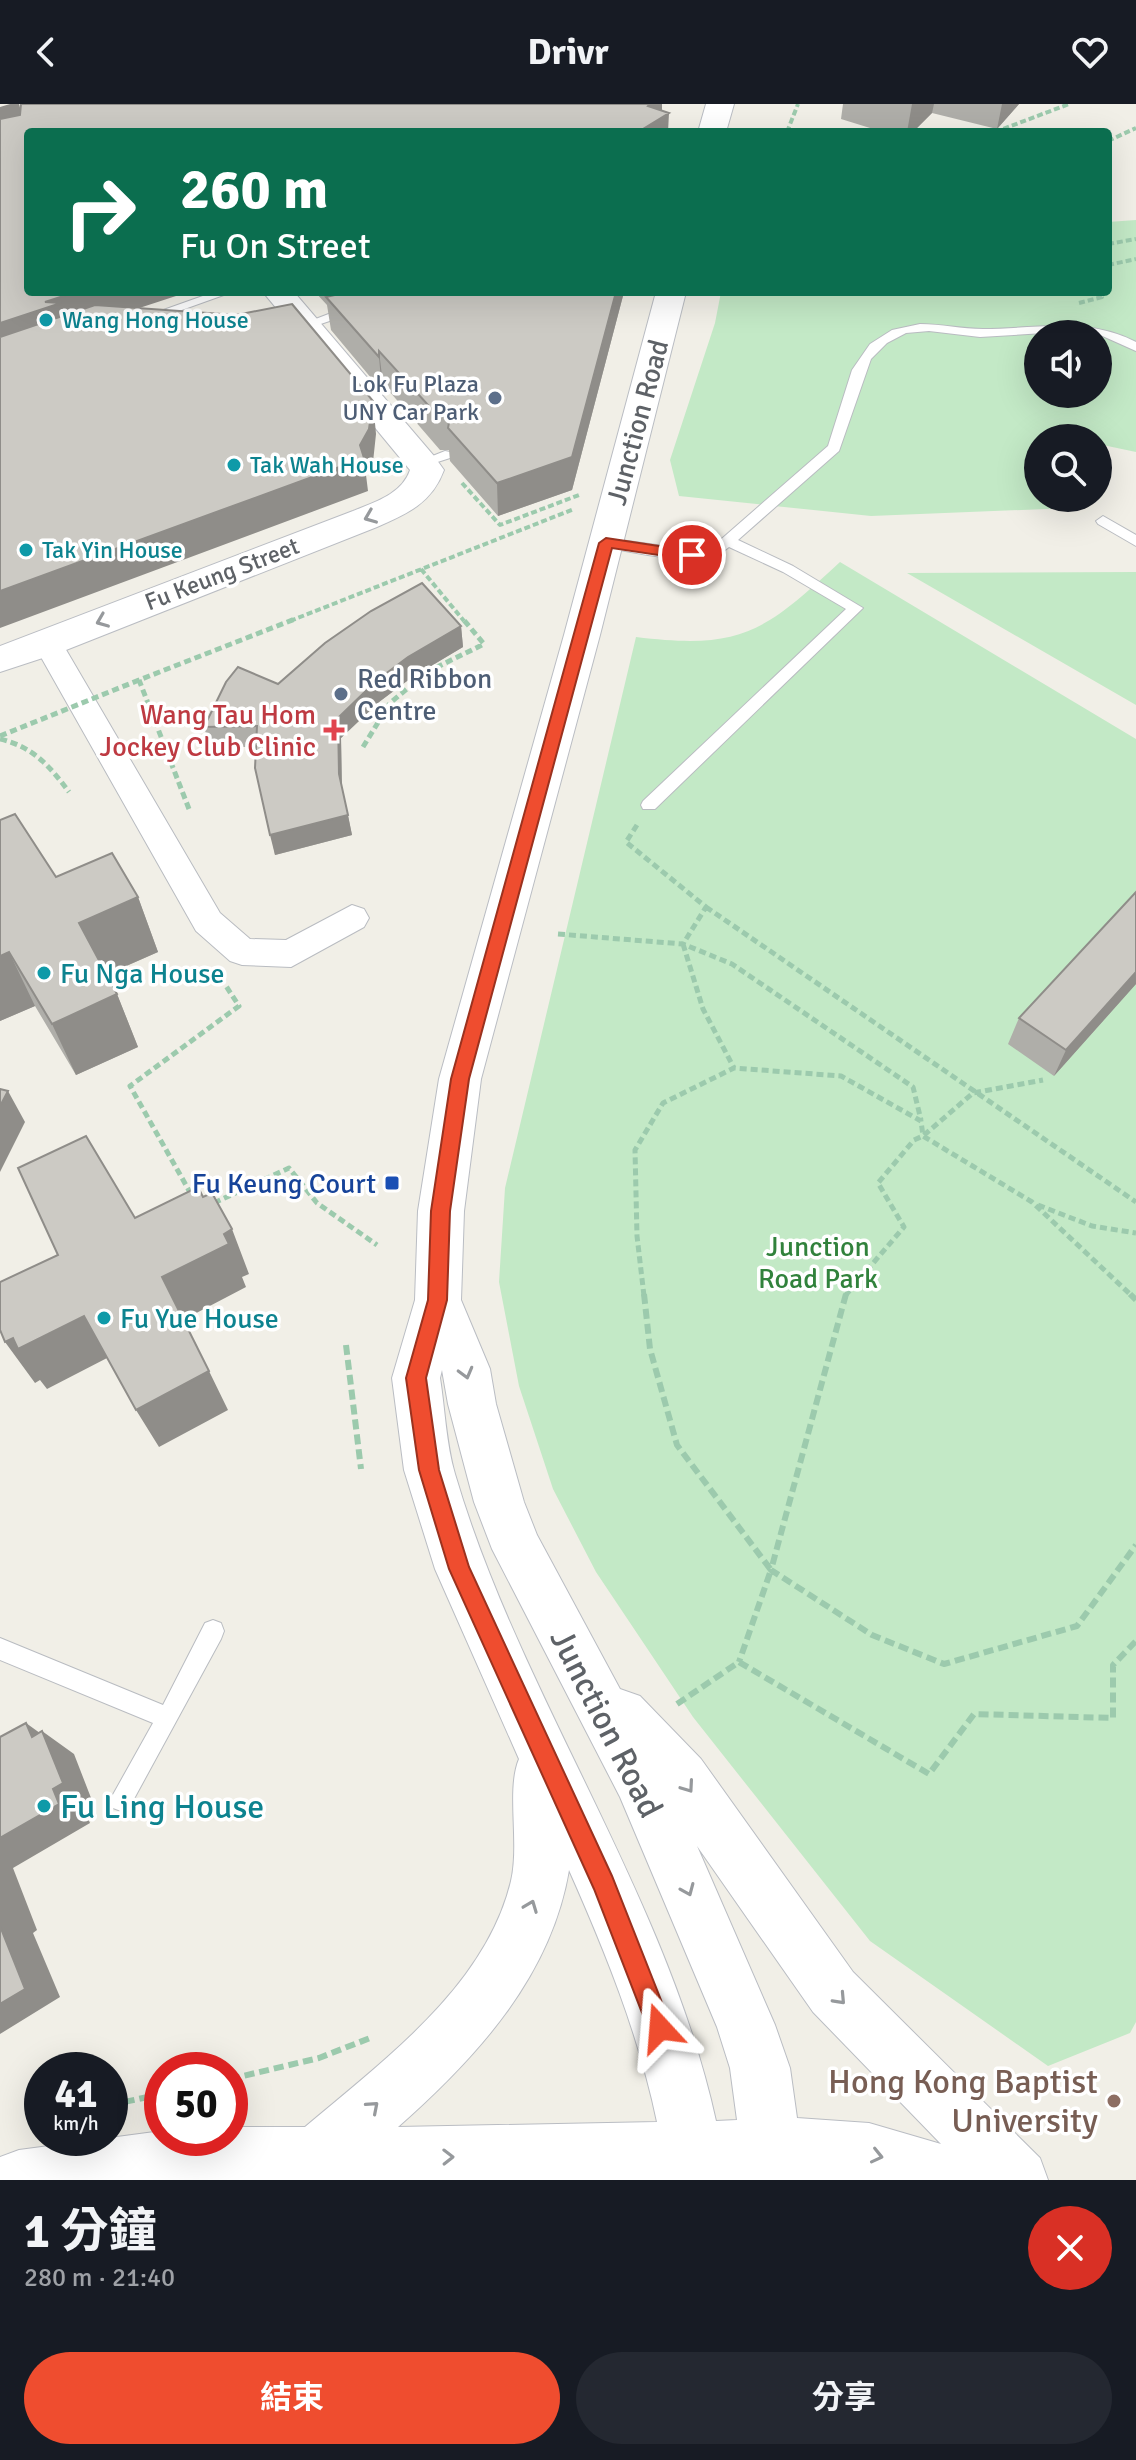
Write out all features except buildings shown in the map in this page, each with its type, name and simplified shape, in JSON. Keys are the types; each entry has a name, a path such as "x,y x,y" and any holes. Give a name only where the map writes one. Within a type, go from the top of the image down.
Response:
{"main road":[{"path":"713,128 720,104"},
{"path":"281,296 306,325"},
{"name":"Junction Road","path":"670,296 460,1079 441,1211 438,1300 416,1378 429,1470 460,1569 604,1884 651,2001 678,2081 733,2162"},
{"name":"Fu Keung Street","path":"0,659 48,643 397,505 424,482 431,463 306,325"},
{"name":"Junction Road","path":"438,1300 466,1369 472,1404 499,1502 517,1549 596,1691 657,1818 746,2025 760,2068 733,2162"},
{"path":"596,1691 647,1739 682,1778 833,1992 1018,2180"},
{"path":"314,2159 438,2051 506,1965 539,1884 545,1841 540,1749"},
{"path":"19,2180 189,2158 733,2162 814,2148 869,2153 958,2180"}],"street":[{"path":"48,643 208,922 230,942 242,952 291,954 352,918"}],"lane":[{"path":"136,322 214,296"},
{"path":"306,325 371,302"},
{"path":"606,543 692,555 714,553 730,542 834,448 843,430 857,372 876,345 893,334 923,327 978,333 1079,328 1105,332 1136,347"},
{"path":"1103,521 1136,541"},
{"path":"649,805 856,608 788,569 730,542"},
{"path":"121,1800 213,1631"},
{"path":"0,1649 168,1718"}],"path":[{"path":"789,128 798,104"},
{"path":"1006,128 1069,104"},
{"path":"1112,139 1136,128"},
{"path":"1112,243 1136,239"},
{"path":"1112,264 1136,259"},
{"path":"0,738 139,680 577,508 580,495 500,525 461,483"},
{"path":"363,747 390,703 427,672 484,644 421,569"},
{"path":"139,680 195,823"},
{"path":"108,684 115,697"},
{"path":"0,738 24,744 43,757 69,792"},
{"path":"649,805 626,842 706,907 1136,1202"},
{"path":"706,907 683,944 703,1009 734,1068"},
{"path":"558,934 683,944 732,964 913,1087 923,1136"},
{"path":"193,1196 130,1086 239,1006"},
{"path":"921,1121 841,1076 734,1068 663,1103 635,1150 637,1236 650,1349 677,1445 771,1570 872,1635 944,1664 1077,1626 1136,1545"},
{"path":"663,1713 739,1662 771,1570 846,1294 904,1227 878,1183 914,1140 923,1136 973,1093 1043,1080"},
{"path":"923,1136 1032,1202 1092,1226 1136,1233"},
{"path":"201,1210 289,1168 303,1191 329,1216 377,1245"},
{"path":"1032,1202 1136,1300"},
{"path":"346,1345 361,1469"},
{"path":"739,1662 929,1774 974,1714 1113,1718 1113,1665 1136,1641"},
{"path":"248,2074 357,2045 383,2031"}],"green space":[{"path":"1136,220 1136,452 1112,447 1112,424 1024,424 1024,510 871,516 679,496 670,460 715,323 720,296 1112,296 1112,222"},
{"name":"Junction Road Park","path":"840,562 1136,739 1136,2022 1130,2033 1048,2066 870,1941 693,1717 596,1572 553,1489 519,1386 499,1282 505,1188 636,637 702,641 749,631 791,605"},
{"path":"1136,572 1136,705 907,573"}],"place":[{"name":"Wang Hong House","path":"46,320"},
{"name":"Lok Fu Plaza UNY Car Park","path":"495,398"},
{"name":"Tak Wah House","path":"234,465"},
{"name":"Tak Yin House","path":"26,550"},
{"name":"Red Ribbon Centre","path":"341,694"},
{"name":"Wang Tau Hom Jockey Club Clinic","path":"334,730"},
{"name":"Fu Nga House","path":"44,973"},
{"name":"Fu Keung Court","path":"392,1183"},
{"name":"Fu Yue House","path":"104,1318"},
{"name":"Fu Ling House","path":"44,1806"},
{"name":"Hong Kong Baptist University","path":"1114,2101"}],"route":[{"path":"660,2028 604,1884 460,1569 429,1470 416,1378 438,1300 441,1211 460,1079 606,543 692,555"}]}
